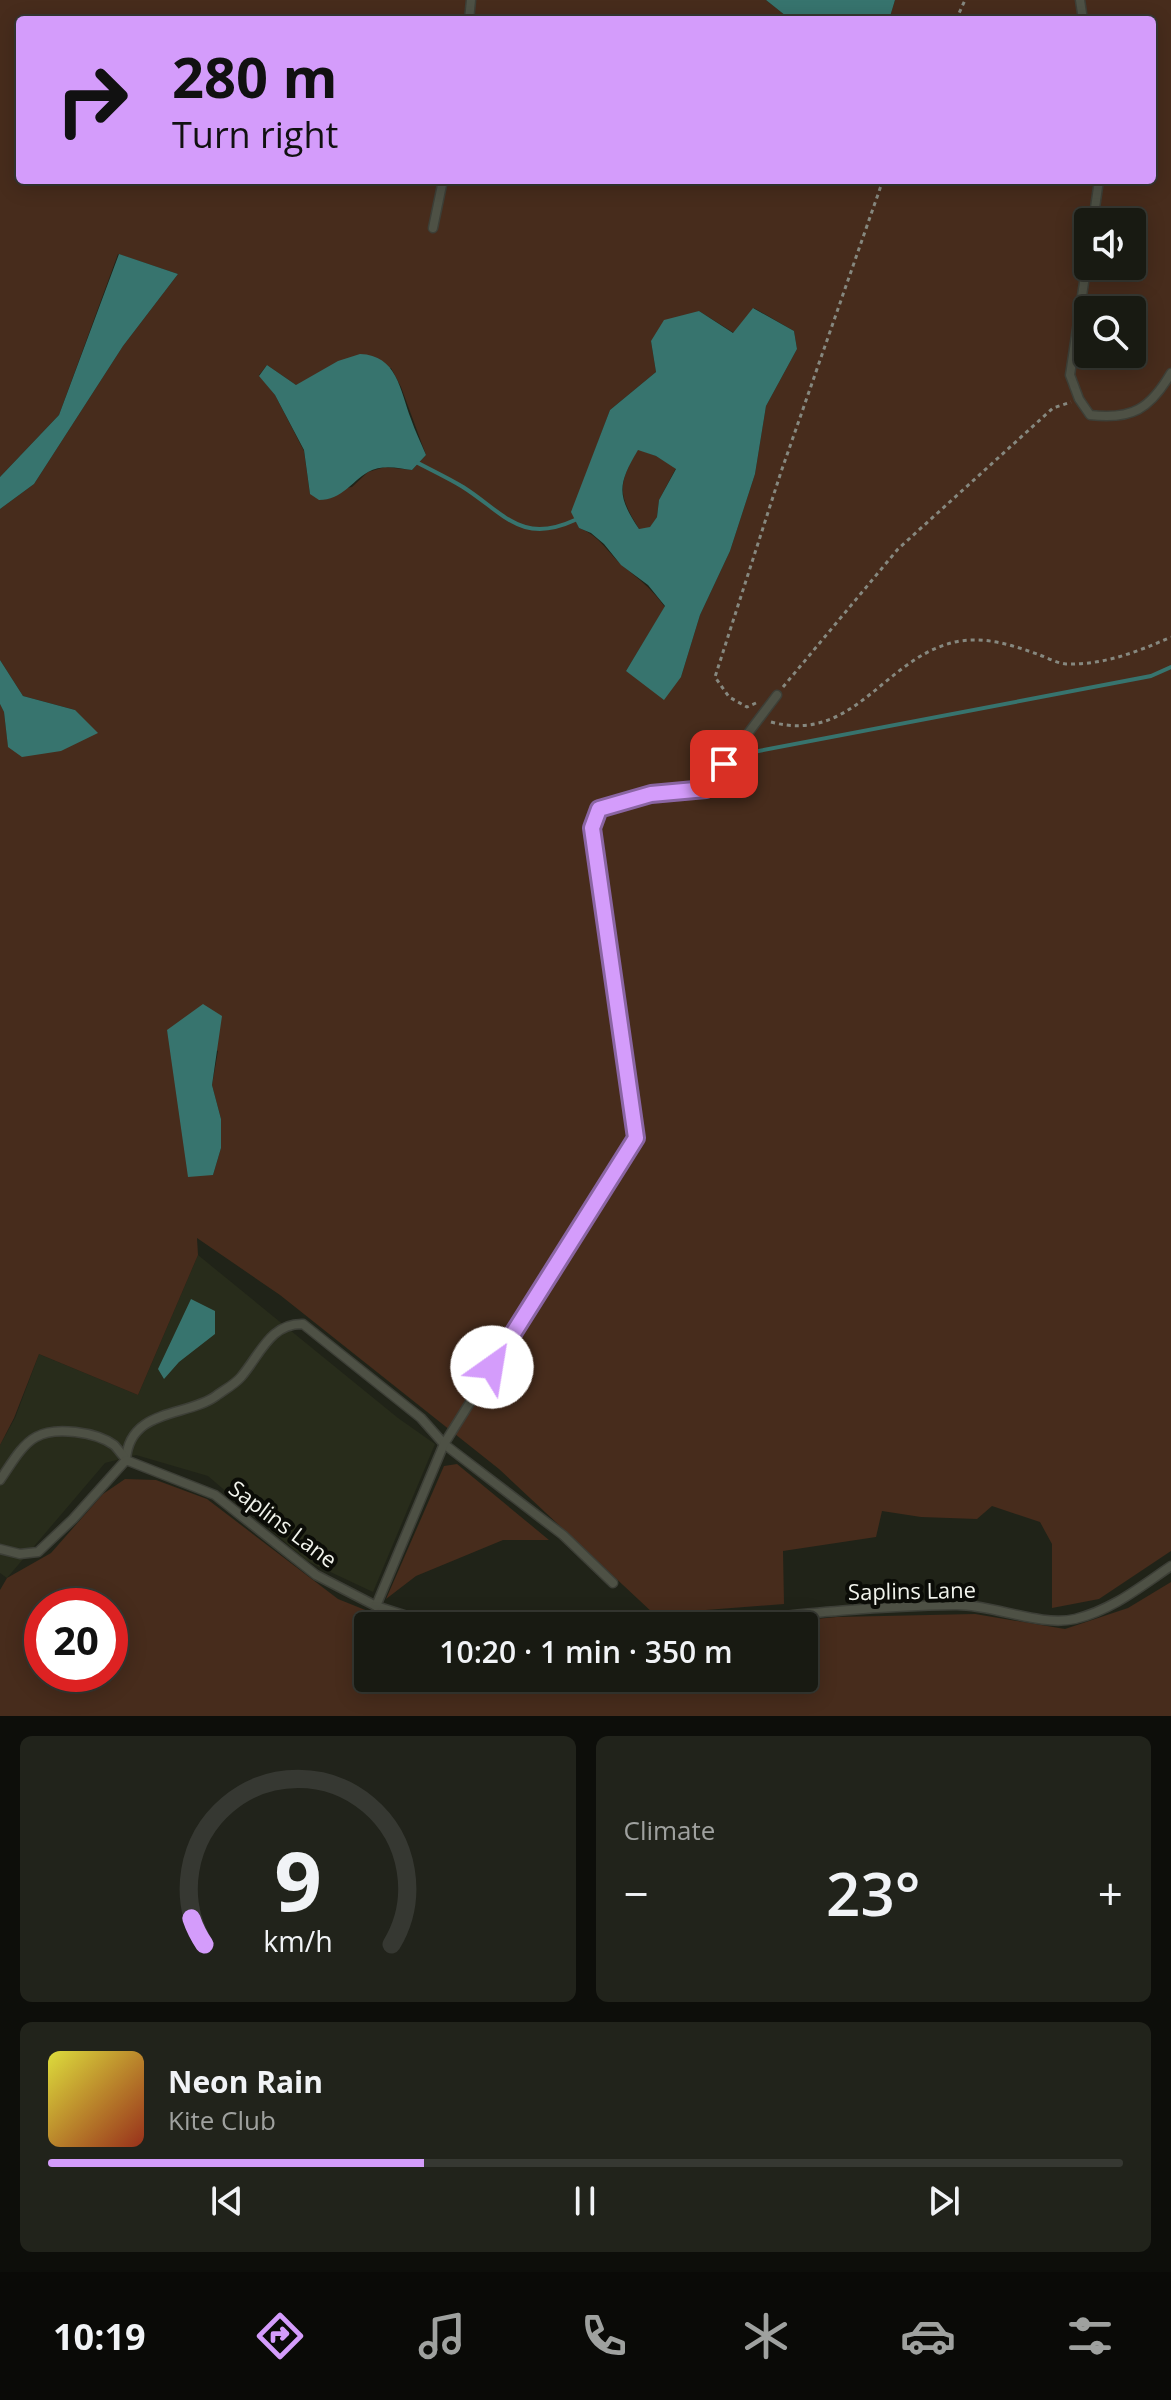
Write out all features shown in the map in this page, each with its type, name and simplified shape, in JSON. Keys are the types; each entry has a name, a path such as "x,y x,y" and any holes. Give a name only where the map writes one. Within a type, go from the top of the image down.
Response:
{"lane":[{"path":"433,228 442,184"},
{"path":"1095,208 1098,184"},
{"path":"1084,280 1070,375 1079,399 1090,415 1112,418 1138,412 1161,389 1171,373"},
{"path":"376,1606 444,1444 636,1138 592,828 599,809 651,794 706,789 777,695"},
{"path":"0,1549 20,1554 38,1552 73,1519 126,1460 127,1447 136,1433 165,1413 209,1401 238,1380 278,1330 289,1324 303,1324 421,1418 444,1444 563,1535 613,1583"},
{"name":"Saplins Lane","path":"0,1480 35,1437 57,1431 97,1437 115,1446 126,1460 215,1495 316,1575 376,1606 395,1612"},
{"name":"Saplins Lane","path":"818,1614 958,1605 1052,1620 1073,1619 1114,1606 1171,1566"}],"path":[{"path":"757,703 747,707 729,697 715,677 781,472 882,184"},
{"path":"777,695 898,549 1053,408 1079,399"},
{"path":"762,715 773,723 800,726 830,721 854,708 905,665 930,650 961,641 1003,642 1064,664 1125,657 1171,637"}],"shaded area":[{"path":"0,0 766,0 786,16 16,16 16,184 1156,184 1156,16 890,16 895,0 1171,0 1171,1551 1099,1599 1052,1608 1052,1544 1040,1522 992,1506 977,1519 921,1517 882,1511 876,1537 783,1551 784,1604 652,1612 499,1469 280,1295 197,1238 198,1255 138,1395 39,1354 0,1445 0,704 4,712 8,746 75,710 23,696 0,660 0,509 34,484 123,346 178,274 118,254 59,415 0,477","holes":["754,308 794,331 797,349 766,406 755,474 730,551 700,615 681,677 626,671 665,607 598,540 579,528 572,512 610,410 656,372 651,341 699,311 734,333","267,365 296,385 391,368 426,455 412,470 385,467 368,472 352,487 310,494 304,451 275,395 259,375","167,1030 218,1051 212,1085 221,1119 221,1148 213,1175"]},
{"path":"638,449 676,468 659,500 657,517 650,528 639,529 627,507 623,490 626,472"},
{"path":"198,1255 398,1418 435,1444 373,1592 307,1561 208,1476 136,1455 105,1463 7,1578 0,1573 0,1445 15,1418 39,1354 138,1395"},
{"path":"457,1464 549,1540 503,1540 416,1576 386,1599 444,1466"},
{"path":"125,1479 156,1480 207,1499 338,1599 370,1612 354,1612 354,1692 818,1692 818,1619 975,1614 1065,1629 1128,1608 1171,1582 1171,1716 0,1716 0,1590 7,1578 51,1553 103,1494"}],"water":[{"path":"766,0 895,0 890,16 786,16"},
{"path":"119,254 178,274 123,346 34,484 0,509 0,477 59,415"},
{"path":"753,308 794,331 797,349 766,406 755,474 730,551 700,615 681,677 664,700 626,671 665,606 648,585 621,565 604,544 579,528 571,512 610,410 656,372 651,341 664,320 699,311 733,333","holes":["638,450 656,456 676,469 659,500 657,517 650,527 639,529 623,499 623,482"]},
{"path":"360,354 382,360 395,376 426,455 412,470 379,468 362,476 340,494 319,500 310,494 304,450 275,395 259,376 267,365 296,385 338,361"},
{"path":"0,660 23,696 75,710 98,733 61,751 22,757 8,747 4,712 0,704"},
{"path":"203,1004 222,1016 212,1085 221,1119 221,1148 213,1175 188,1177 167,1030"},
{"path":"191,1299 215,1311 215,1334 179,1362 164,1379 158,1369"}],"waterway":[{"path":"418,463 463,487 514,523 540,529 575,520"},
{"path":"748,753 1151,676 1171,667"}],"route":[{"path":"492,1367 636,1138 592,828 599,809 651,794 706,789 724,764"}]}
